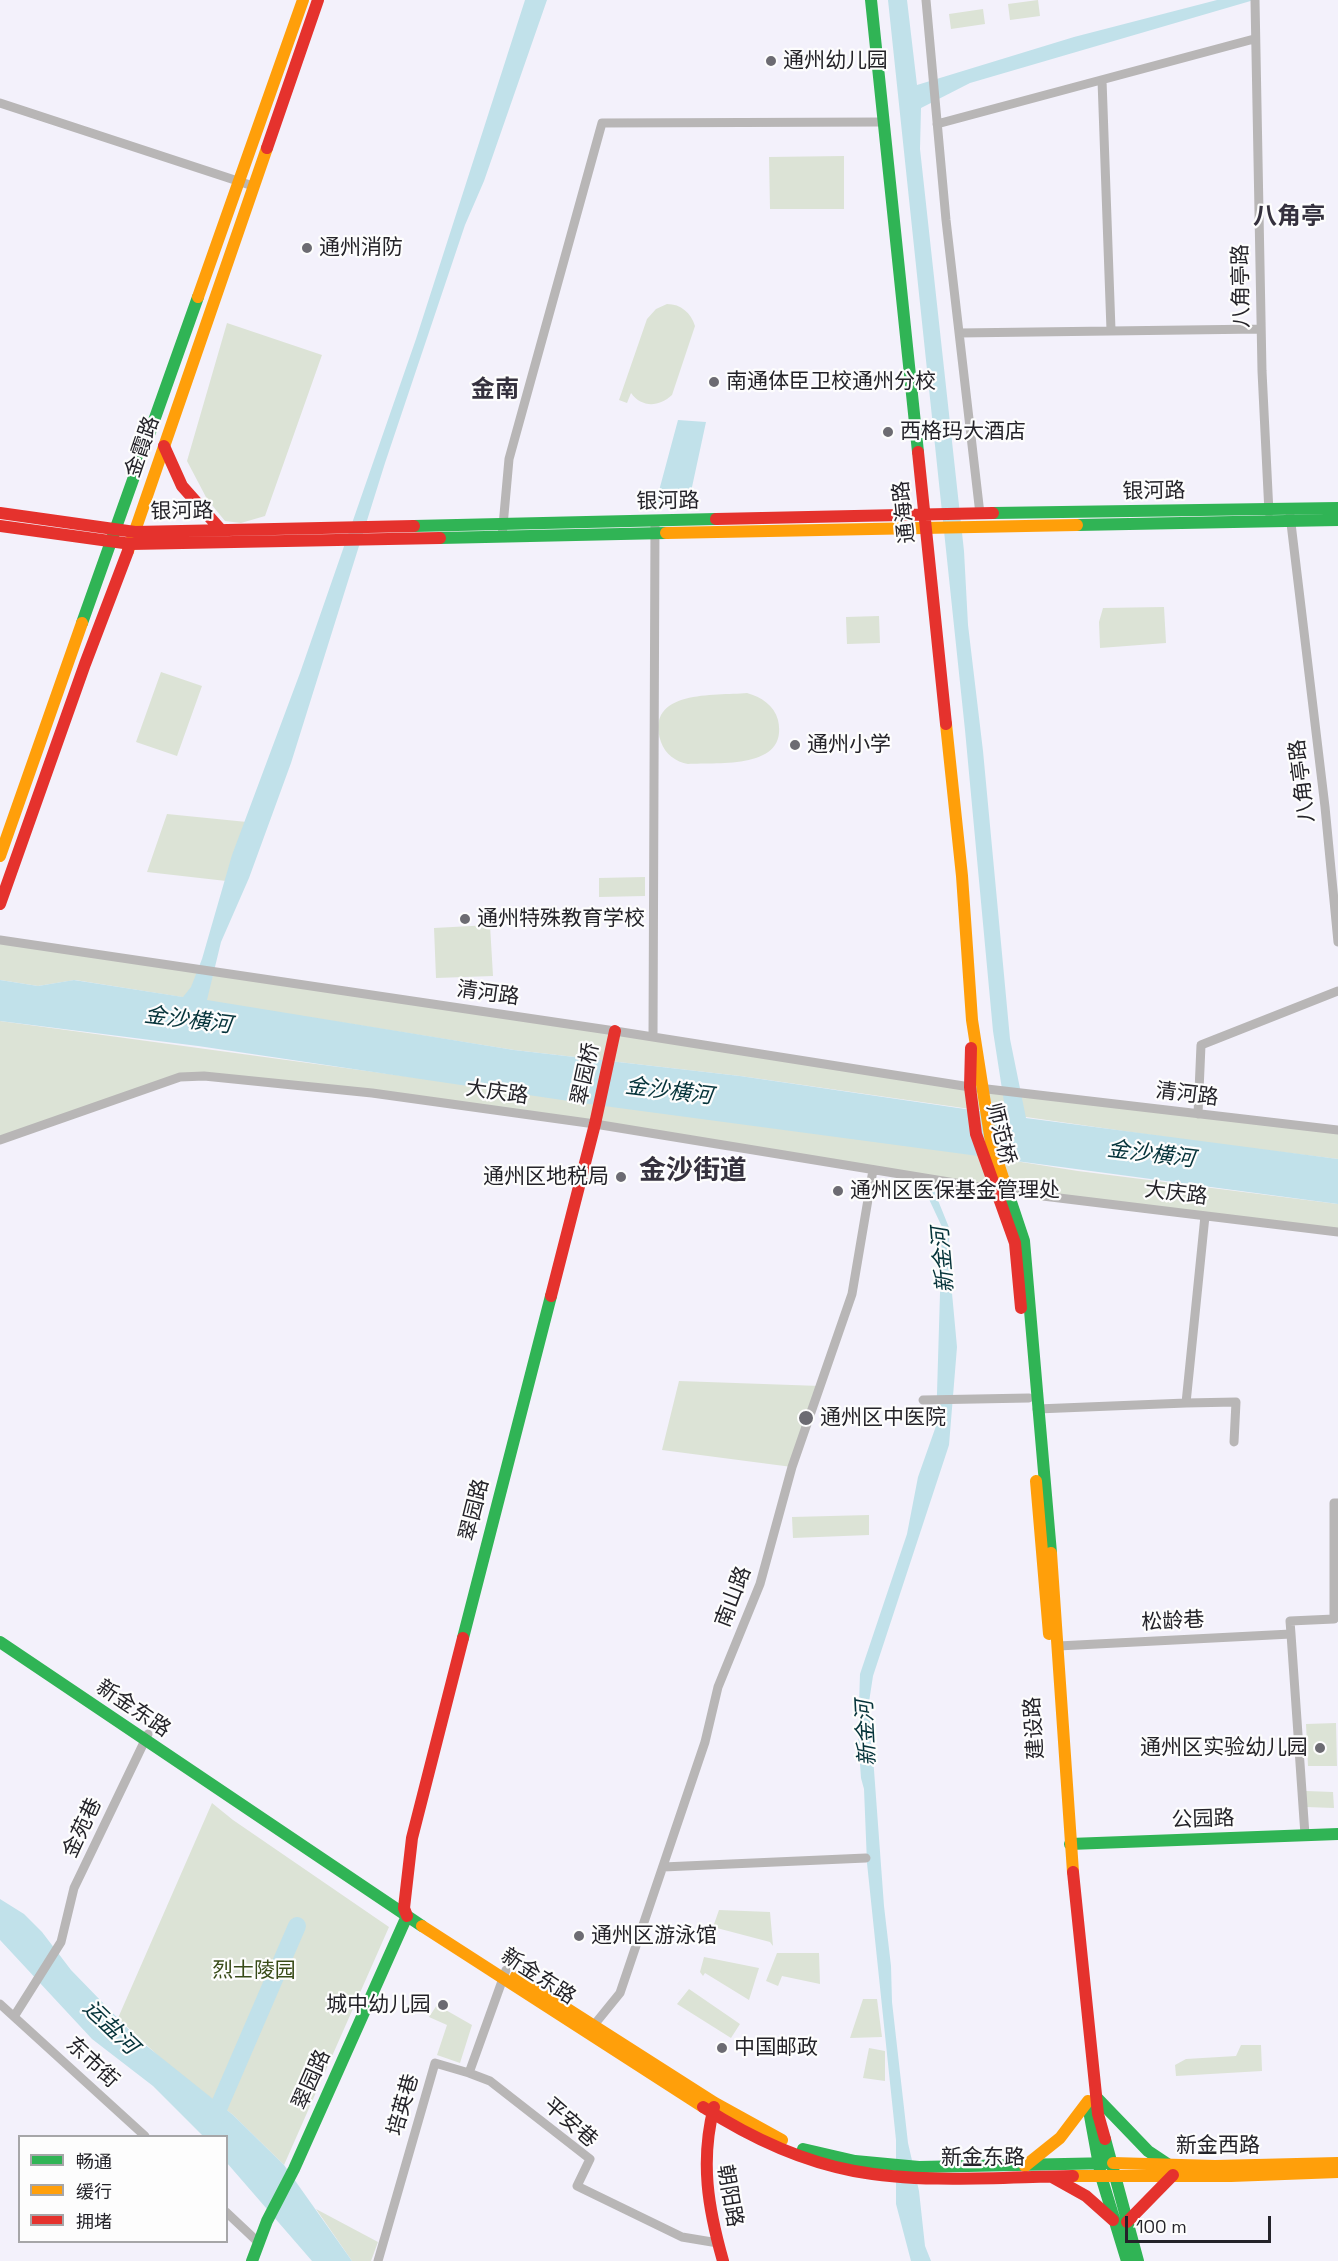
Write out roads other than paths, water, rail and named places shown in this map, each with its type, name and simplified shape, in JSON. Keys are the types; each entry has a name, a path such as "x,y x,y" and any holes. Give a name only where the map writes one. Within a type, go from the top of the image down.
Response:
{"main road":[{"name":"金霞路","path":"0,856 303,0"},
{"name":"金霞路","path":"0,904 85,664 133,538 318,0"},
{"name":"通海路","path":"871,0 962,876 972,1020 983,1089"},
{"path":"164,446 182,486 220,530"},
{"name":"银河路","path":"0,526 133,538 655,528 985,518 1269,516 1338,508"},
{"name":"银河路","path":"0,513 114,536"},
{"name":"银河路","path":"1290,515 1338,520"},
{"name":"银河路","path":"133,538 220,530 502,530"},
{"name":"通海路","path":"970,1087 972,1020"},
{"name":"翠园桥","path":"595,1124 615,1031"},
{"name":"师范桥","path":"970,1087 976,1134 996,1190"},
{"name":"师范桥","path":"983,1089 991,1142 1010,1192"},
{"name":"翠园路","path":"252,2261 267,2221 294,2169 406,1912 419,1808 595,1124"},
{"name":"建设路","path":"996,1190 1015,1243 1063,1847 1092,2099 1106,2169 1121,2222 1127,2261"},
{"name":"建设路","path":"1010,1192 1024,1241 1058,1646 1070,1844 1092,2099"},
{"name":"新金东路","path":"0,1634 146,1737"},
{"name":"新金东路","path":"0,1642 406,1912 713,2108 790,2153 854,2171 1051,2177 1106,2169"},
{"name":"公园路","path":"1070,1844 1338,1834"},
{"name":"新金东路","path":"505,1974 594,2025 713,2108"},
{"path":"1024,2166 1054,2146 1092,2099 1171,2170 1121,2222 1086,2196 1051,2177"},
{"name":"朝阳路","path":"713,2108 703,2156 708,2210 723,2261"},
{"name":"新金西路","path":"1171,2170 1338,2163"},
{"name":"新金东路","path":"919,2172 1024,2166 1106,2169"},
{"name":"新金西路","path":"1106,2169 1338,2172"},
{"name":"建设路","path":"1121,2222 1138,2261"}],"street":[{"path":"926,0 959,333 985,518"},
{"name":"八角亭路","path":"1255,0 1261,329 1269,516"},
{"path":"937,124 1254,39"},
{"path":"1102,80 1111,330"},
{"path":"0,103 253,186"},
{"path":"502,530 509,459 602,123 884,122"},
{"path":"959,333 1261,329"},
{"name":"八角亭路","path":"1290,515 1325,807 1338,942"},
{"path":"653,1037 655,528"},
{"name":"清河路","path":"0,940 615,1031 983,1089 1338,1130"},
{"path":"1198,1114 1201,1045 1338,991"},
{"name":"大庆路","path":"0,1140 180,1077 204,1076 372,1093 595,1124 996,1190 1338,1232"},
{"name":"南山路","path":"594,2025 620,1993 705,1742 718,1687 760,1584 792,1467 852,1294 873,1170"},
{"path":"1186,1403 1205,1216"},
{"path":"923,1400 1029,1398"},
{"path":"1037,1409 1236,1402 1234,1442"},
{"path":"1305,1835 1290,1621 1334,1619 1334,1503 1338,1503"},
{"name":"松龄巷","path":"1058,1646 1291,1634"},
{"name":"金苑巷","path":"15,2015 61,1942 74,1888 146,1737"},
{"path":"663,1868 866,1858"},
{"path":"469,2073 505,1974"},
{"name":"东市街","path":"0,2004 15,2015 144,2135"},
{"name":"培英巷","path":"378,2261 435,2063 469,2073"},
{"name":"平安巷","path":"469,2073 490,2081 590,2160 578,2186 682,2237 718,2243"},
{"path":"228,2214 259,2242"}],"water":[{"name":"金沙横河","path":"525,0 547,0 484,181 465,225 385,463 291,763 249,878 221,942 207,1000 514,1050 740,1076 1006,1115 993,1031 965,730 888,0 907,0 917,85 1074,37 1217,0 1254,0 970,83 921,108 920,149 964,551 968,625 983,751 1010,1039 1026,1118 1338,1159 1338,1204 589,1104 198,1046 0,1021 0,980 38,986 74,980 183,997 191,987 202,959 232,855 300,673 416,339"},
{"path":"678,420 706,422 689,501 656,502"},
{"name":"新金河","path":"921,1182 931,1183 950,1230 948,1250 957,1347 949,1445 873,1676 869,1702 892,2002 908,2143 919,2191 925,2246 931,2261 911,2261 896,2204 896,2140 867,1863 864,1789 858,1737 860,1674 907,1534 918,1477 936,1426 942,1227"},
{"name":"运盐河","path":"0,1899 24,1914 42,1932 71,1970 138,2039 233,2115 284,2165 352,2261 312,2261 228,2164 228,2135 202,2135 153,2086 92,2039 0,1940"}],"waterway":[{"path":"211,2125 297,1926"}],"place":[{"name":"通州幼儿园","path":"771,61"},
{"name":"通州消防","path":"307,248"},
{"name":"南通体臣卫校通州分校","path":"714,382"},
{"name":"西格玛大酒店","path":"888,432"},
{"name":"通州小学","path":"795,745"},
{"name":"通州特殊教育学校","path":"465,919"},
{"name":"通州区地税局","path":"621,1177"},
{"name":"通州区医保基金管理处","path":"838,1191"},
{"name":"通州区中医院","path":"806,1418"},
{"name":"通州区实验幼儿园","path":"1320,1748"},
{"name":"通州区游泳馆","path":"579,1936"},
{"name":"城中幼儿园","path":"443,2005"},
{"name":"中国邮政","path":"722,2048"}],"district":[{"name":"八角亭","path":"1289,217"},
{"name":"金南","path":"495,390"},
{"name":"金沙街道","path":"693,1172"}],"park label":[{"name":"烈士陵园","path":"254,1971"}]}
